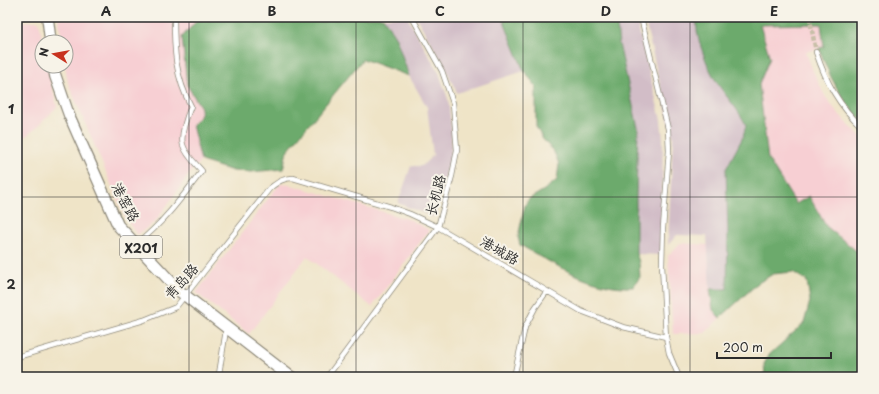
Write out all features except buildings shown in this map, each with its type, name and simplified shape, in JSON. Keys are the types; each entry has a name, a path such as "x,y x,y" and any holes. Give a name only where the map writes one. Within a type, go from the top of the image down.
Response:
{"main road":[{"path":"17,18 24,17"},
{"path":"45,17 47,34"},
{"path":"50,17 52,34"},
{"name":"港窑路","path":"52,74 67,116 116,227 186,296 226,330 286,377"},
{"name":"港窑路","path":"57,74 71,114 120,224 186,296 295,377"}],"street":[{"path":"138,243 171,212 202,171 189,156 183,144 185,122 191,106 184,93 176,66 174,17"},
{"name":"长机路","path":"327,377 438,227 452,176 457,150 453,104 442,71 412,17"},
{"path":"641,17 668,129 669,151 663,228 662,265 666,337 669,353 678,377"},
{"path":"816,52 822,70 834,94 851,118 862,128"},
{"name":"港城路","path":"279,181 287,178 293,178 404,211 438,227 581,310 623,327 666,337"},
{"name":"青岛路","path":"17,357 144,320 176,307 270,188 279,181"},
{"path":"514,377 525,327 535,308 547,291"},
{"path":"217,377 219,374 226,330"}],"shaded area":[{"path":"58,17 200,17 182,37 187,85 201,108 201,115 192,125 201,161 193,169 155,222 137,235 125,217 68,83 66,74 74,74 74,34 61,34"},
{"path":"383,17 407,17 439,73 448,99 452,133 451,157 433,217 398,203 411,166 422,166 433,155 427,107 409,76 396,38"},
{"path":"416,17 502,17 524,71 457,93 445,67"},
{"path":"616,17 637,17 639,31 661,120 663,139 661,255 636,254 636,196"},
{"path":"644,17 698,17 697,21 733,104 742,116 746,125 743,137 726,169 728,232 727,290 710,289 707,236 677,235 668,245 673,138"},
{"path":"39,21 41,34 34,34 34,74 49,74 57,107 34,130 17,143 17,22"},
{"path":"821,24 824,47 806,52 825,96 837,112 862,138 862,286 860,286 860,254 826,226 809,196 796,204 768,159 759,84 770,58 760,25"},
{"path":"280,184 291,185 411,220 429,230 372,307 307,256 249,334 196,293"},
{"path":"680,243 708,245 710,289 713,310 720,318 705,333 673,334 668,256"}],"green space":[{"path":"200,17 320,17 321,22 346,17 383,17 396,38 409,76 363,59 287,151 283,169 251,172 233,171 201,161 192,125 201,115 201,108 187,85 182,37"},
{"path":"502,17 616,17 619,44 638,128 636,253 639,262 640,277 633,287 618,287 588,280 560,267 520,245 518,237 525,205 529,199 557,180 559,164 554,152 542,138 536,126 536,86 524,71"},
{"path":"698,17 862,17 862,121 848,105 836,87 827,68 819,48 824,47 821,24 760,25 770,58 759,84 768,159 796,204 809,196 826,226 860,254 860,285 862,286 862,377 765,377 764,364 769,355 804,323 810,301 807,281 793,272 773,274 758,283 720,318 713,310 710,289 727,289 728,232 726,169 743,137 746,125 740,114 718,84 708,65 700,44 697,24"}],"tunnel":[{"path":"810,17 816,52"}]}
